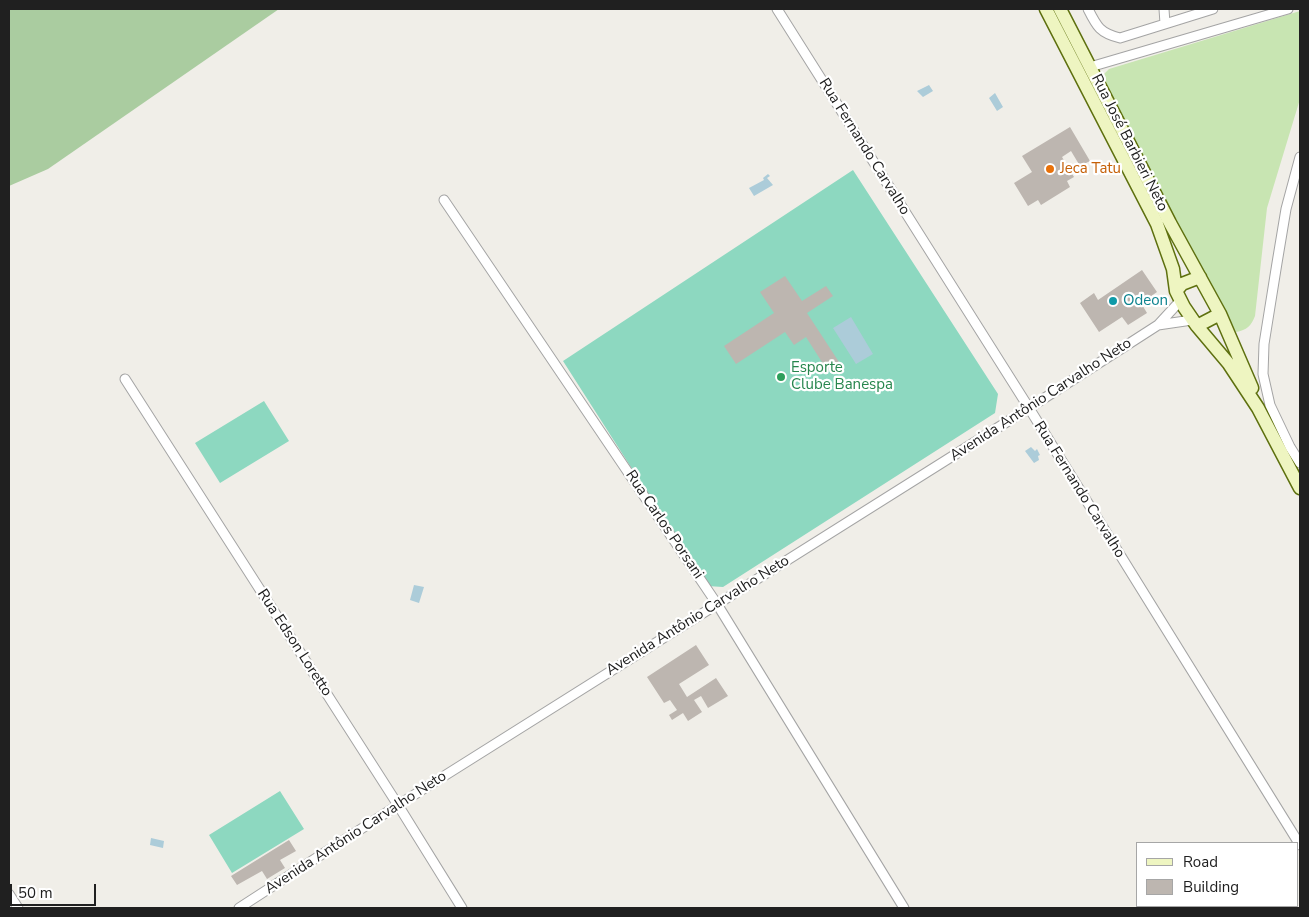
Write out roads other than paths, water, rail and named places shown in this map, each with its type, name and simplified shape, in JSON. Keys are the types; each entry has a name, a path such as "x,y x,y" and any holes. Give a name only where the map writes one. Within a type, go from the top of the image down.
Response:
{"main road":[{"name":"Rua José Barbieri Neto","path":"1046,9 1156,224 1171,262 1179,295 1194,323"},
{"name":"Rua José Barbieri Neto","path":"1060,9 1170,223 1220,314"},
{"path":"1179,295 1182,284 1200,277"},
{"path":"1258,408 1254,393 1220,314 1194,323 1230,364 1258,408 1300,488"}],"street":[{"name":"Rua Fernando Carvalho","path":"777,9 1029,408 1298,842"},
{"path":"1088,9 1096,25 1106,34 1120,38 1213,9"},
{"path":"1164,9 1165,24"},
{"path":"1090,67 1288,9"},
{"path":"1300,156 1286,209 1264,344 1263,374 1270,405 1290,447 1300,462"},
{"name":"Rua Carlos Porsani","path":"444,200 717,604 904,908"},
{"path":"1158,325 1179,295"},
{"path":"1158,325 1194,323"},
{"name":"Avenida Antônio Carvalho Neto","path":"239,908 398,805 1158,325"},
{"name":"Rua Edson Loretto","path":"125,379 462,908"},
{"path":"9,894 18,908"}],"water":[{"path":"929,85 933,91 923,97 917,91"},
{"path":"995,93 1003,107 997,111 989,98"},
{"path":"768,174 770,176 767,178 773,185 754,196 749,188 764,180 763,178"},
{"path":"851,317 873,354 856,364 833,328"},
{"path":"1031,447 1035,451 1037,449 1040,455 1038,456 1039,460 1034,463 1025,451"},
{"path":"414,585 424,587 419,603 410,600"},
{"path":"151,838 164,841 163,848 150,845"}],"place":[{"name":"Jeca Tatu","path":"1050,169"},
{"name":"Odeon","path":"1113,301"},
{"name":"Esporte Clube Banespa","path":"781,377"}]}
